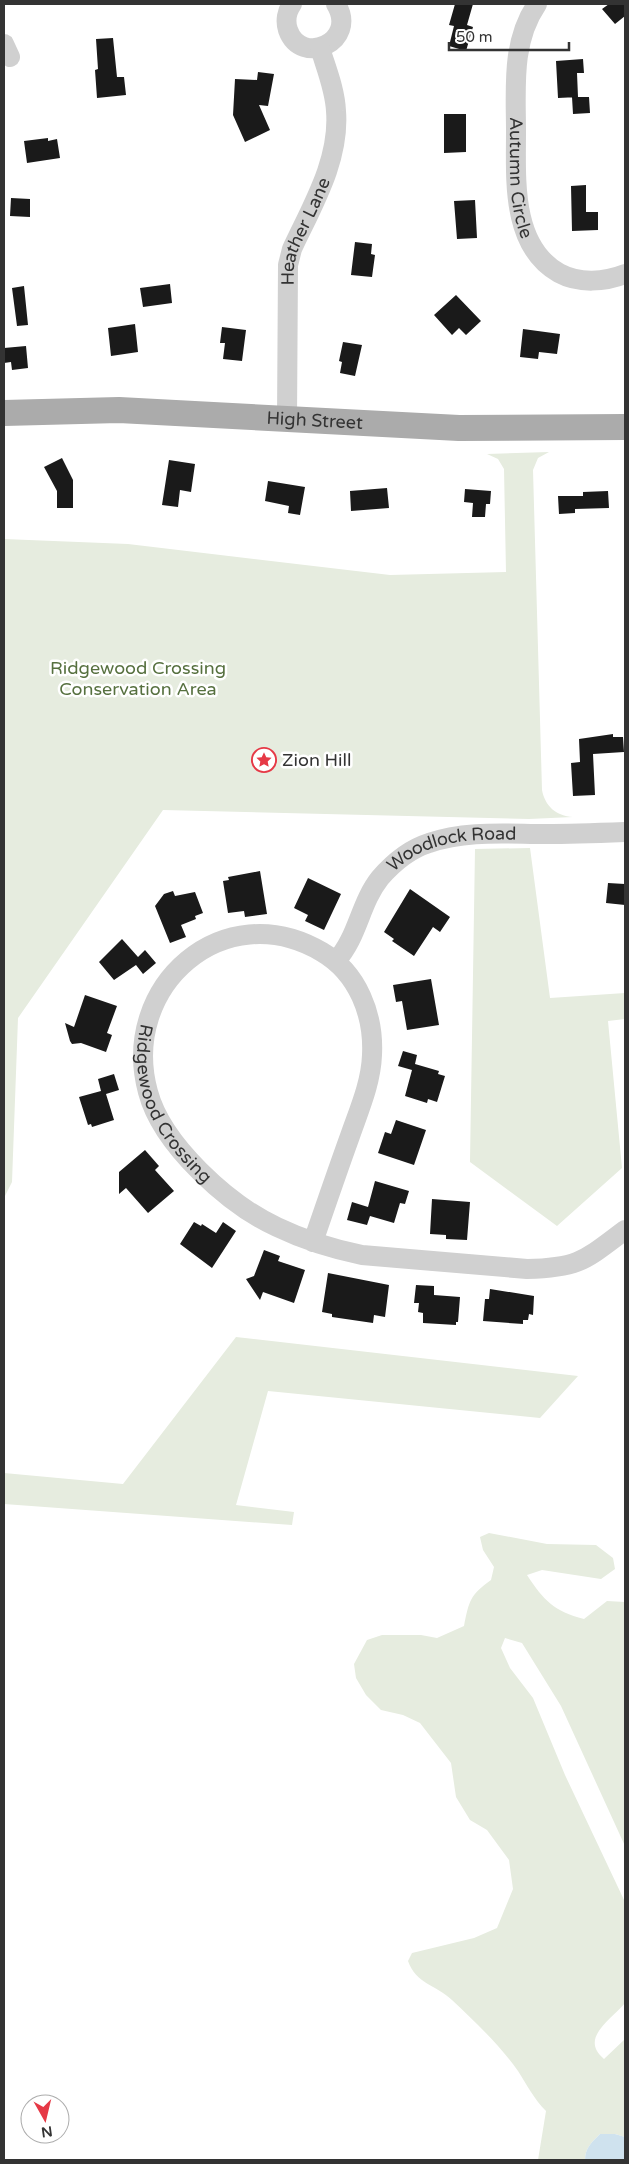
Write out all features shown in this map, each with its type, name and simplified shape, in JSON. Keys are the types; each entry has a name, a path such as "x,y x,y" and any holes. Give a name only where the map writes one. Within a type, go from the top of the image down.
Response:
{"main road":[{"name":"High Street","path":"4,413 119,410 458,428 625,427"}],"street":[{"path":"292,4 287,14 289,32 302,45 320,48 335,38 340,31 341,13 336,4"},
{"name":"Autumn Circle","path":"537,4 525,26 516,64 517,193 526,233 536,254 551,269 568,278 590,281 625,274"},
{"name":"Heather Lane","path":"287,419 288,265 292,249 332,158 336,132 336,110 320,48"},
{"name":"Woodlock Road","path":"336,961 345,951 369,895 380,878 395,862 428,843 451,837 495,834 625,832"},
{"name":"Ridgewood Crossing","path":"313,1242 369,1077 372,1058 370,1018 364,1000 352,980 336,961 294,938 274,934 242,934 222,939 186,960 175,971 159,995 146,1031 143,1055 148,1092 164,1128 192,1163 221,1190 276,1227 313,1242 362,1255 527,1269 553,1269 572,1265 589,1258 625,1230"}],"green space":[{"name":"Ridgewood Crossing Conservation Area","path":"549,452 538,458 533,470 542,790 543,796 552,809 561,815 573,817 529,819 163,810 18,1018 12,1182 4,1198 4,539 128,544 390,575 506,572 504,469 498,459 487,454"},
{"path":"530,848 550,998 625,993 625,1019 608,1021 622,1168 557,1226 470,1162 475,849"},
{"path":"236,1337 578,1376 540,1418 268,1391 236,1505 294,1512 292,1525 4,1504 4,1473 123,1484"},
{"path":"489,1533 547,1544 596,1545 613,1558 615,1569 601,1579 542,1570 527,1575 539,1592 551,1604 584,1619 607,1601 625,1602 625,1846 561,1706 522,1643 505,1638 501,1648 510,1668 533,1698 565,1775 625,1902 625,2003 600,2030 595,2044 597,2051 604,2059 625,2039 625,2137 615,2134 600,2134 588,2149 585,2160 538,2160 546,2111 534,2097 511,2061 486,2034 452,2000 421,1979 411,1969 408,1961 412,1953 474,1938 497,1928 513,1889 509,1860 487,1830 470,1820 456,1797 451,1763 420,1723 403,1715 381,1710 366,1695 356,1678 354,1664 367,1640 382,1635 421,1635 437,1638 464,1626 467,1610 472,1599 491,1580 494,1567 483,1550 480,1537"}],"water":[{"path":"600,2134 615,2134 625,2137 625,2160 585,2160 588,2149"}],"building":[{"path":"455,4 473,4 467,25 473,27 466,51 449,46 454,26 449,25"},
{"path":"609,4 625,4 625,16 615,24 602,9"},
{"path":"113,38 117,77 124,77 126,95 97,98 95,70 98,69 96,39"},
{"path":"583,59 584,73 577,73 578,97 558,98 556,61"},
{"path":"258,72 274,74 268,106 259,105 270,130 245,142 233,115 235,79 257,80"},
{"path":"572,97 589,97 590,113 573,114"},
{"path":"444,114 466,114 466,152 444,153"},
{"path":"48,138 48,141 57,139 60,158 27,163 24,141"},
{"path":"586,185 586,212 598,212 598,230 572,231 571,186"},
{"path":"11,198 30,199 30,217 10,216"},
{"path":"475,200 477,238 457,239 454,201"},
{"path":"355,242 372,244 371,254 375,255 372,277 351,275"},
{"path":"170,284 172,303 143,307 140,288"},
{"path":"24,286 28,325 17,326 12,288"},
{"path":"456,295 481,321 466,335 459,328 452,335 434,315"},
{"path":"135,324 138,352 111,356 108,328"},
{"path":"222,327 246,330 242,361 223,359 225,343 220,343"},
{"path":"523,329 560,334 557,354 539,352 538,359 520,357"},
{"path":"343,342 362,345 355,376 340,373 342,362 339,361"},
{"path":"26,346 28,368 12,370 11,362 4,363 4,348"},
{"path":"62,458 73,480 73,508 57,508 57,491 44,467"},
{"path":"169,460 195,464 191,492 180,490 178,507 162,505"},
{"path":"268,481 305,487 300,515 288,513 289,506 265,501"},
{"path":"387,488 389,508 351,511 350,491"},
{"path":"465,489 491,491 490,504 486,504 485,517 472,517 473,503 464,502"},
{"path":"608,491 609,508 575,509 575,513 559,514 558,496 583,496 583,492"},
{"path":"613,734 613,737 623,737 624,752 593,754 595,795 573,796 571,763 580,762 579,739"},
{"path":"260,871 267,914 245,917 244,911 228,913 223,881 229,880 228,877"},
{"path":"308,878 341,894 324,930 305,921 308,915 294,908"},
{"path":"608,883 625,884 625,905 606,903"},
{"path":"410,889 450,917 440,932 433,927 414,956 392,941 394,939 384,932"},
{"path":"173,891 175,896 195,892 203,913 195,916 196,919 181,925 186,937 170,943 155,906 164,894"},
{"path":"122,939 138,957 145,950 156,963 143,974 136,965 114,980 99,962"},
{"path":"431,979 439,1025 407,1030 402,1001 396,1002 393,985"},
{"path":"85,995 117,1006 107,1033 112,1035 106,1052 81,1043 72,1044 70,1041 65,1023 74,1027"},
{"path":"403,1051 417,1055 415,1064 439,1071 438,1074 445,1076 437,1102 428,1099 427,1103 405,1096 412,1070 398,1066"},
{"path":"114,1074 119,1090 106,1094 114,1120 92,1127 91,1124 88,1125 79,1097 101,1091 98,1079"},
{"path":"396,1120 426,1130 414,1165 378,1153 385,1132 391,1134"},
{"path":"145,1150 159,1166 155,1170 174,1191 148,1213 126,1188 119,1194 119,1172"},
{"path":"375,1181 409,1191 405,1204 400,1203 394,1223 370,1216 367,1225 347,1220 352,1202 368,1207"},
{"path":"432,1199 470,1202 467,1240 446,1239 446,1235 430,1234"},
{"path":"194,1222 201,1226 202,1224 216,1233 223,1222 236,1231 212,1268 180,1244"},
{"path":"264,1250 280,1256 278,1261 305,1270 294,1303 263,1292 260,1300 246,1279 254,1276"},
{"path":"328,1273 389,1285 385,1317 374,1315 373,1323 332,1317 332,1314 322,1312"},
{"path":"416,1285 434,1286 434,1295 460,1297 458,1322 456,1322 456,1325 423,1323 423,1313 418,1312 419,1303 414,1303"},
{"path":"490,1289 534,1296 533,1315 529,1314 528,1320 523,1320 523,1324 483,1321 485,1299 489,1299"}],"place":[{"name":"Zion Hill","path":"264,760"}]}
